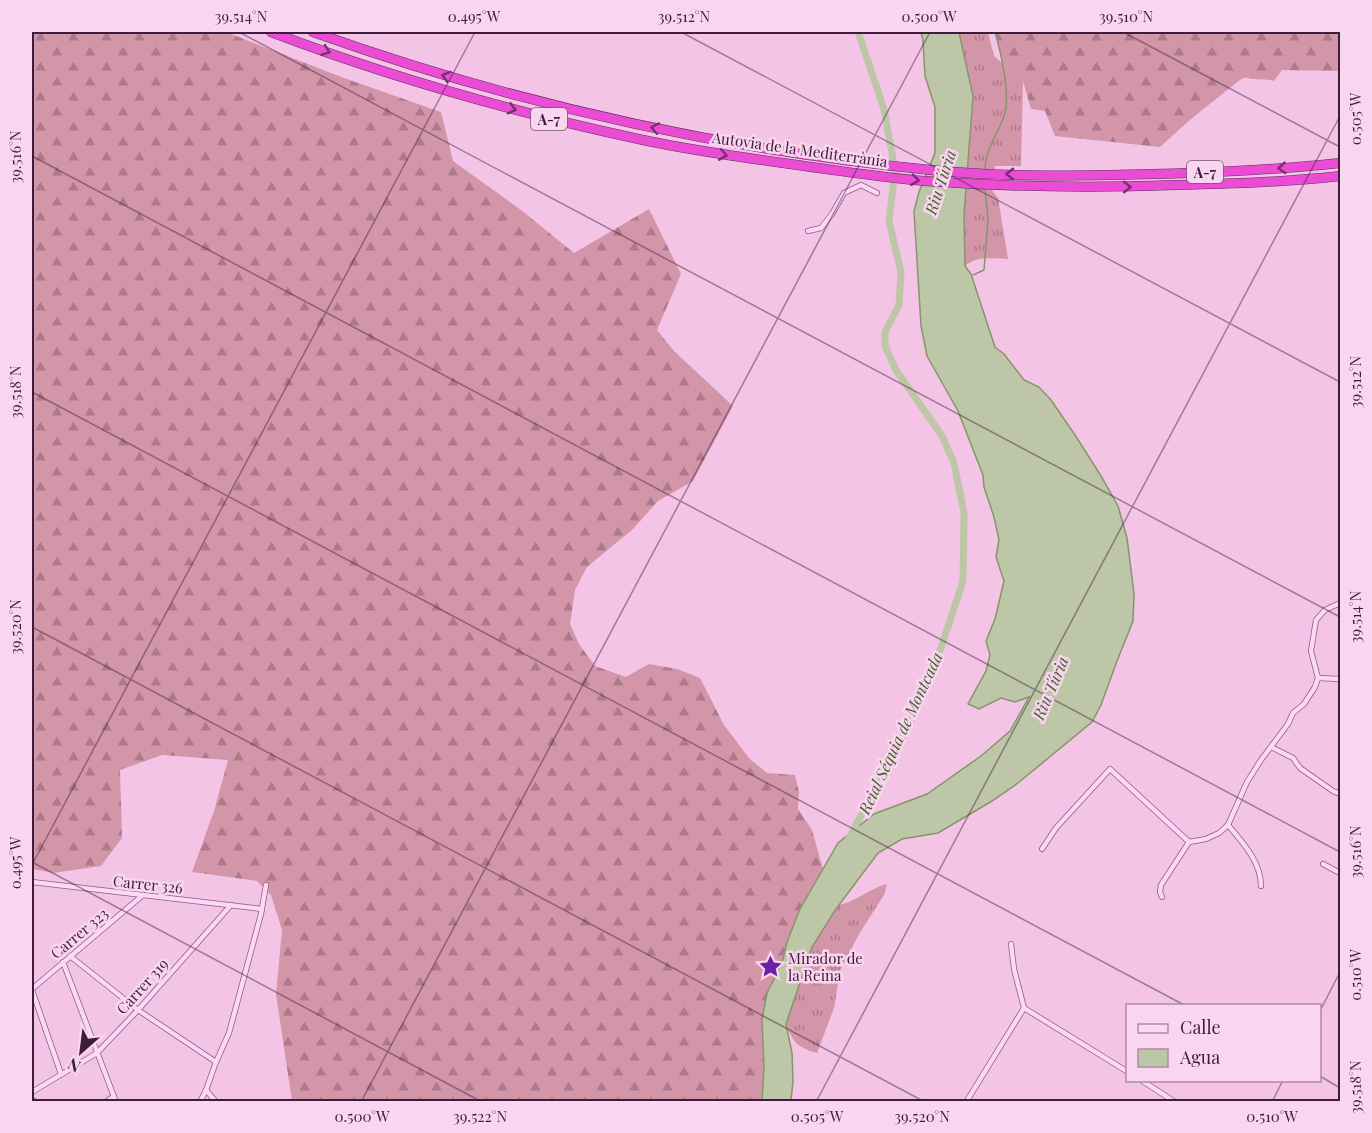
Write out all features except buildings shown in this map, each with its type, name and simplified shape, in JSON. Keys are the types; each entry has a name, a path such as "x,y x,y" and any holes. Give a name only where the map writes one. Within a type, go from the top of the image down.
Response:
{"highway":[{"name":"Autovia de la Mediterrània","path":"271,32 443,90 538,116 657,143 736,157 922,181 1001,185 1138,187 1341,176"},
{"name":"Autovia de la Mediterrània","path":"313,32 456,79 543,102 649,127 738,144 837,159 922,169 1069,175 1244,171 1341,163"}],"street":[{"path":"808,231 821,228 844,193 861,185 877,193"},
{"path":"1162,897 1161,885 1188,842 1206,839 1219,833 1228,825 1247,782 1293,713 1304,704 1315,687 1318,678 1311,651 1316,620 1325,610 1341,603"},
{"path":"1318,678 1341,679"},
{"path":"1271,747 1293,758 1300,768 1341,794"},
{"path":"1042,849 1056,828 1110,769 1188,842"},
{"path":"1228,825 1255,861 1261,876 1261,886"},
{"path":"1323,864 1341,873"},
{"name":"Carrer 326","path":"32,882 262,909"},
{"path":"200,1101 229,1033 238,1004 266,885"},
{"name":"Carrer 323","path":"32,990 143,895"},
{"name":"Carrer 319","path":"32,1092 97,1053 231,905"},
{"path":"1011,944 1014,969 1024,1008 1126,1071"},
{"path":"70,956 138,1010 216,1062"},
{"path":"63,962 115,1099 106,1101"},
{"path":"32,990 61,1074"},
{"path":"968,1099 1024,1008"},
{"path":"1145,1082 1175,1101"},
{"path":"206,1090 216,1101"}],"green space":[{"path":"32,32 226,32 344,78 441,112 453,161 521,210 574,253 649,209 681,274 657,330 674,351 733,406 693,481 658,501 633,529 587,567 575,590 570,624 579,644 595,666 626,677 649,664 677,669 700,678 724,725 749,758 767,773 795,775 799,792 798,809 812,830 823,869 800,909 787,942 782,963 767,993 762,1101 292,1101 276,994 282,930 271,895 257,881 192,872 214,811 228,760 162,755 120,770 122,838 101,866 53,873 32,869"},
{"path":"959,32 988,32 994,56 1023,81 1021,166 995,166 991,189 998,198 1008,259 979,259 965,266 964,215 973,96"},
{"path":"995,32 1340,32 1340,71 1282,70 1274,81 1243,78 1160,147 1055,136 1045,111 1031,109 1023,81 1002,63"},
{"path":"887,884 884,895 859,934 840,971 834,1008 817,1053 803,1048 792,1037 784,1020 798,969 832,906 846,903"}],"water":[{"name":"Riu Túria","path":"921,32 959,32 973,96 964,215 965,266 971,274 995,347 1004,354 1024,380 1039,387 1051,400 1118,506 1127,538 1134,594 1133,621 1101,705 1092,722 1018,783 992,801 938,833 902,839 878,853 836,909 812,947 786,1024 792,1053 791,1101 762,1102 764,1067 762,1020 767,993 782,963 787,942 800,909 838,843 874,814 927,794 981,756 1010,731 1029,697 1015,702 1001,698 979,709 968,704 986,671 990,655 986,641 995,619 1004,581 996,557 999,540 984,487 983,475 958,411 927,356 921,326 914,211 935,153 935,107 925,76"}],"waterway":[{"name":"Reial Séquia de Montcada","path":"849,838 911,721 933,672 963,581 964,513 954,463 942,436 896,370 885,346 885,332 899,305 901,272 889,221 895,170 884,109 858,32"},
{"path":"985,169 987,155 1006,107 1004,74 995,32"},
{"path":"973,275 984,270 988,219 985,189"}],"place":[{"name":"Mirador de la Reina","path":"770,967"}]}
